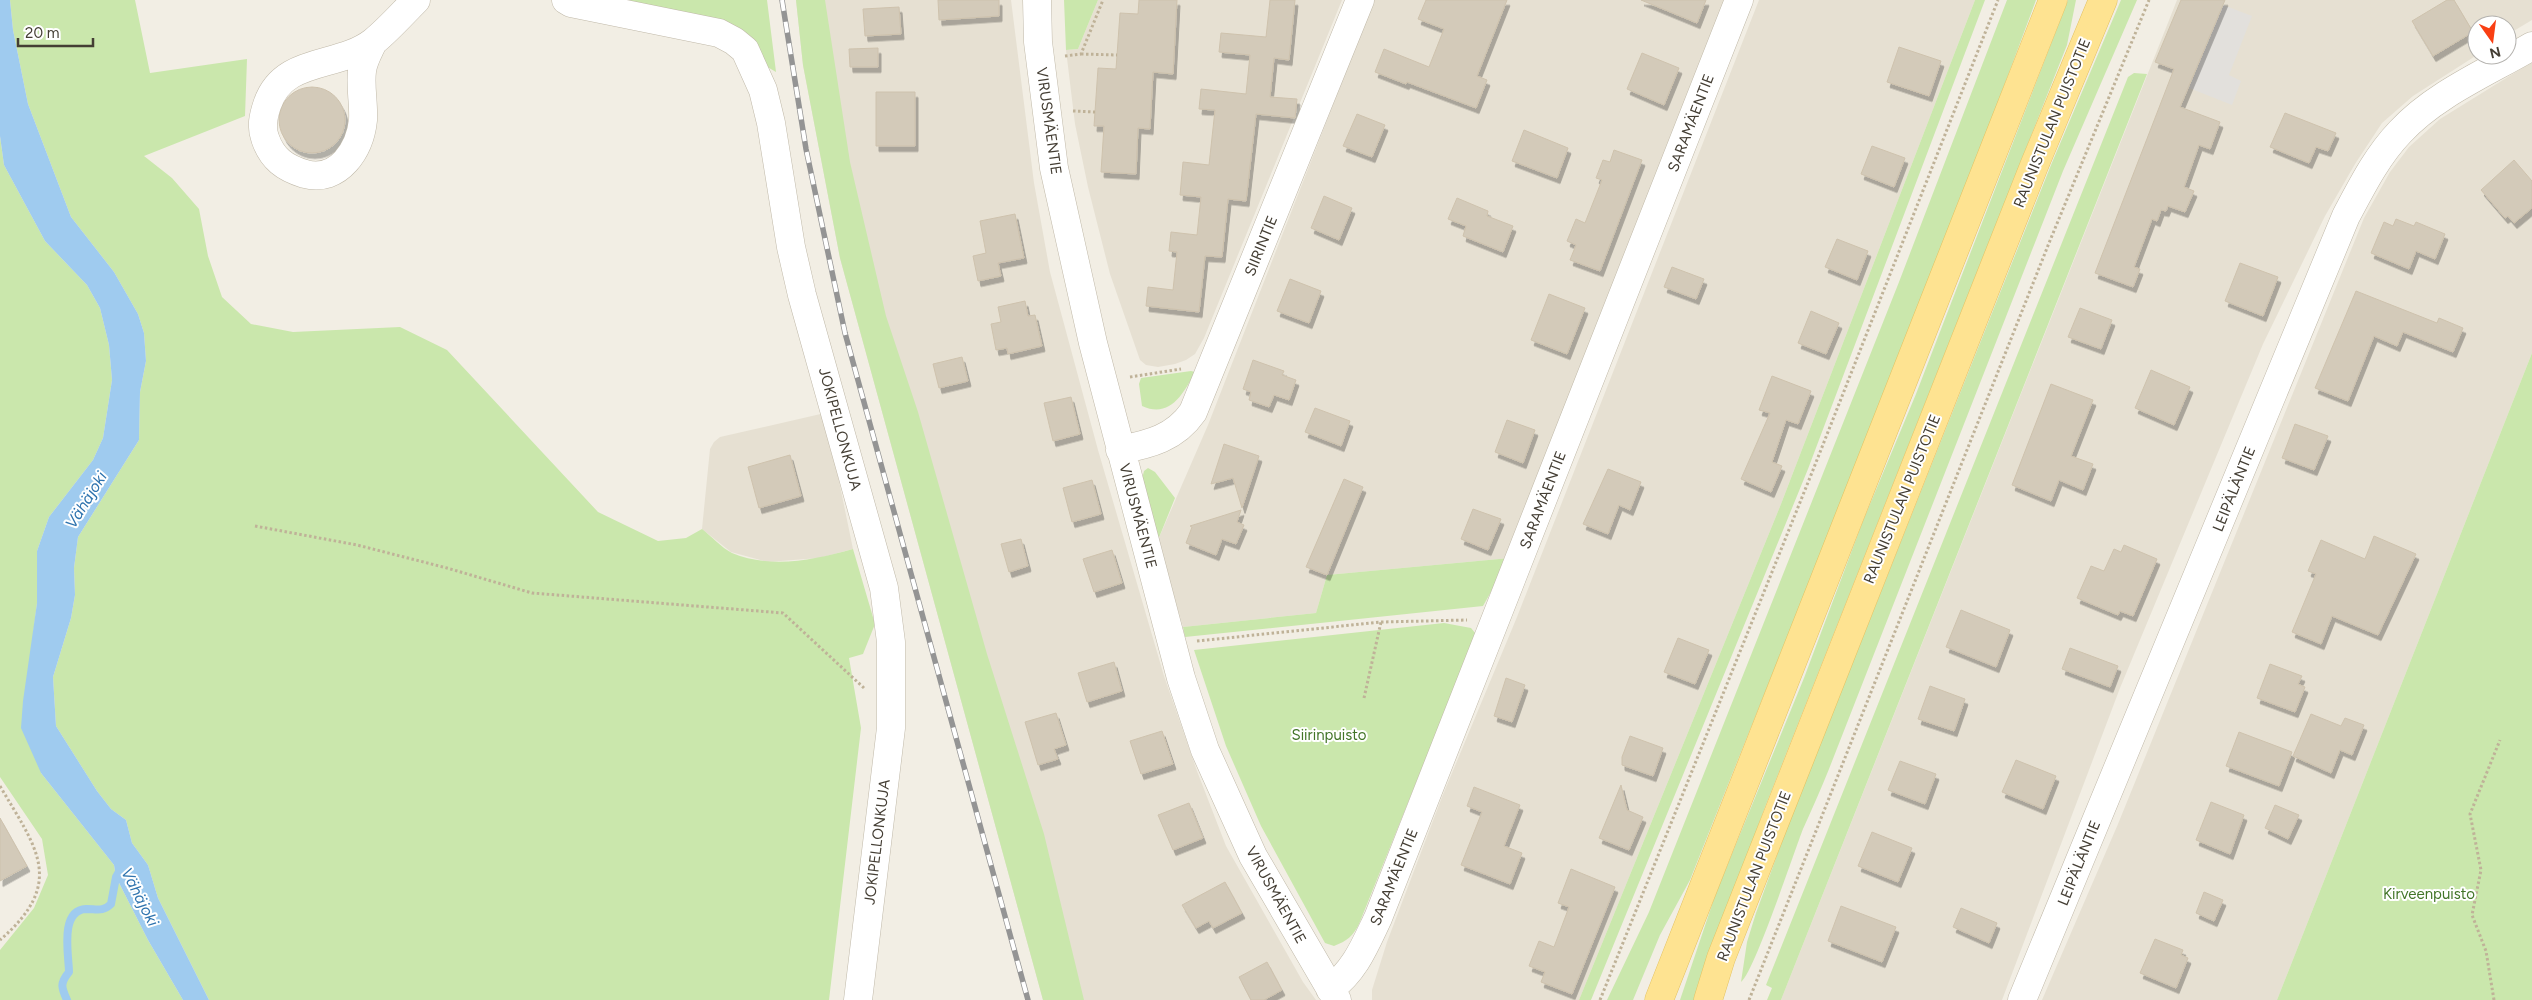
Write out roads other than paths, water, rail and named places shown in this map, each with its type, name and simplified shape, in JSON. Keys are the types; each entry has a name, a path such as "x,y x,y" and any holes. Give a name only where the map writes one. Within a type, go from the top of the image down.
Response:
{"main road":[{"path":"1659,1000 2053,0"},
{"name":"RAUNISTULAN PUISTOTIE","path":"1708,1000 1724,949 2034,166 2103,0"}],"street":[{"path":"373,42 362,70 363,119 359,139 342,167 329,173 310,176 291,170 279,162 269,149 262,129 270,94 282,79 296,71 356,52 373,42 416,0"},
{"name":"JOKIPELLONKUJA","path":"566,0 570,3 719,33 734,40 745,50 760,82 771,123 791,247 802,295 884,588 891,642 891,728 858,1000"},
{"name":"VIRUSMÄENTIE","path":"1037,0 1038,42 1054,168 1082,296 1120,450 1181,678 1205,750 1253,856 1333,995"},
{"name":"SIIRINTIE","path":"1120,450 1156,442 1179,429 1193,412 1360,0"},
{"name":"SARAMÄENTIE","path":"1333,995 1352,969 1378,918 1740,0"},
{"name":"LEIPÄLÄNTIE","path":"2022,1000 2346,216 2377,160 2400,131 2431,105 2532,46"}],"water":[{"name":"Vähäjoki","path":"0,0 10,0 13,30 28,104 71,217 114,272 138,314 144,333 146,361 140,392 139,440 78,537 74,568 75,595 71,618 53,677 56,726 97,791 111,809 126,820 132,843 148,865 158,898 209,1000 183,1000 148,940 116,877 114,865 41,773 21,728 37,603 37,551 49,517 93,460 103,438 112,380 109,345 100,308 87,285 45,241 4,165 0,136"}],"waterway":[{"name":"Vähäjoki","path":"67,1000 62,985 69,972 67,935 72,917 78,911 86,909 97,910 108,907 111,904 116,877 120,870"}],"railway":[{"path":"782,0 806,149 845,333 1028,1000"}],"park label":[{"name":"Siirinpuisto","path":"1329,735"},
{"name":"Kirveenpuisto","path":"2429,894"}]}
